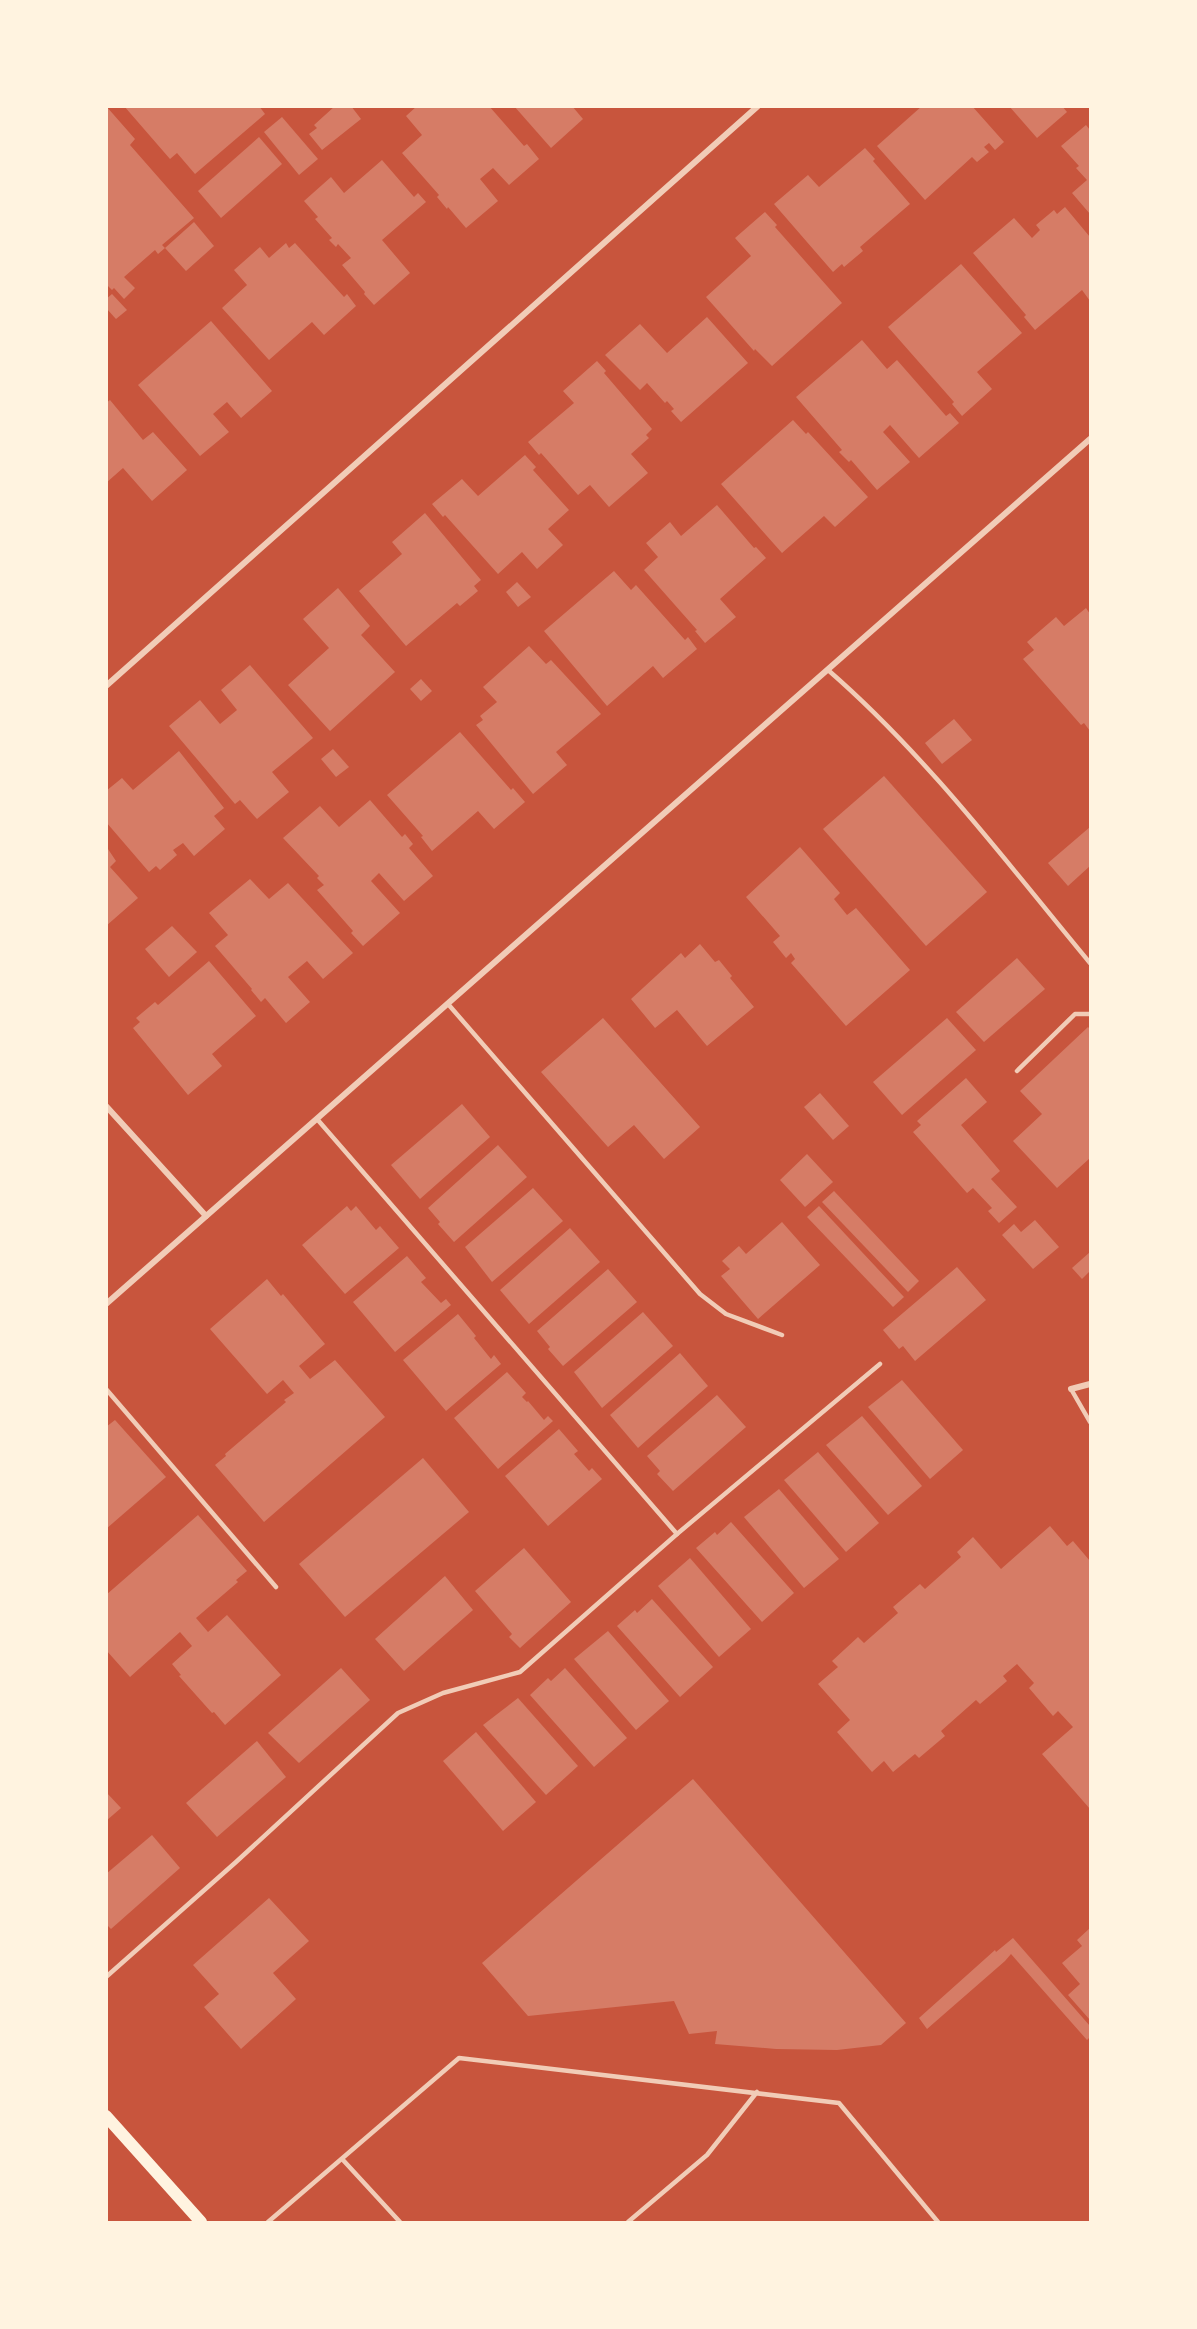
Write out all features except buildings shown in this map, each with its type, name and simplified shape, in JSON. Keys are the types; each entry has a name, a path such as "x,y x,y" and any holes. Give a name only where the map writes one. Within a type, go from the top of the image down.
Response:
{"main road":[{"path":"106,2116 201,2223"}],"street":[{"path":"106,686 758,106"},
{"path":"106,1304 1090,439"},
{"path":"106,1106 206,1216"},
{"path":"1071,1389 1090,1384"}],"lane":[{"path":"828,670 866,703 954,800 1090,963"},
{"path":"448,1004 700,1294 726,1314 782,1335"},
{"path":"1017,1071 1075,1014 1090,1014"},
{"path":"317,1119 677,1534"},
{"path":"106,1977 236,1862 398,1713 442,1693 520,1672 677,1534 880,1364"},
{"path":"106,1389 276,1587"},
{"path":"1071,1389 1090,1422"},
{"path":"268,2223 459,2058 839,2103 938,2223"},
{"path":"628,2223 706,2155 757,2092"},
{"path":"343,2160 400,2223"}]}
